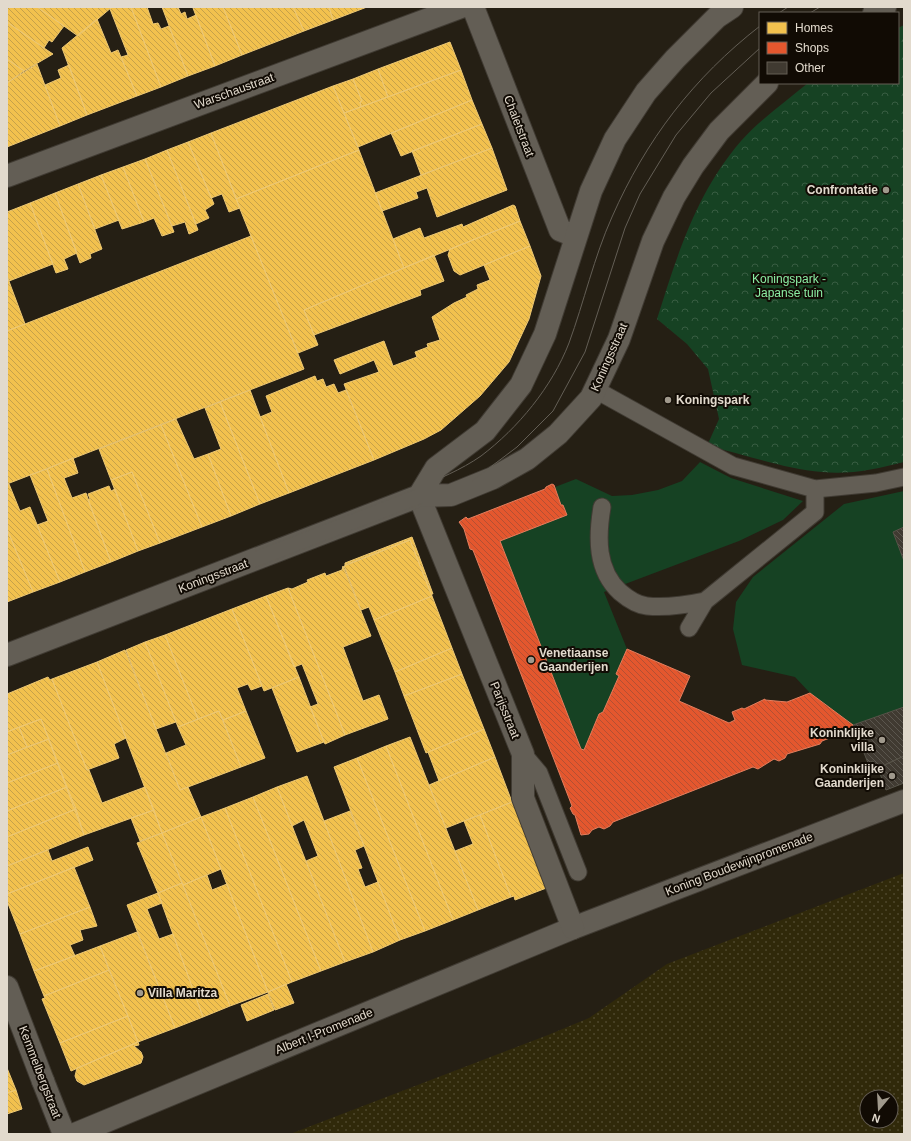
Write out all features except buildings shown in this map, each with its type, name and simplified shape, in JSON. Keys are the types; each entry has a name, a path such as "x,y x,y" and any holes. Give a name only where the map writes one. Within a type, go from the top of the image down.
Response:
{"street":[{"name":"Warschaustraat","path":"7,176 461,7"},
{"name":"Chaletstraat","path":"473,7 560,230 575,236"},
{"path":"420,496 436,468 485,431 521,385 545,334 575,236 591,191 615,139 646,92 712,22 732,7"},
{"path":"876,12 885,7"},
{"name":"Koningsstraat","path":"7,655 420,496 451,496 493,478 527,459 558,434 596,390 619,339 653,241 674,197 693,166 719,130 766,84"},
{"name":"Parijsstraat","path":"420,496 523,754 523,798 574,928"},
{"name":"Koning Boudewijnpromenade","path":"574,928 904,801"},
{"name":"Albert I-Promenade","path":"75,1134 574,928"},
{"name":"Kemmelbergstraat","path":"7,987 64,1134"}],"lane":[{"path":"596,390 733,466 815,489 876,483 904,477"},
{"path":"689,628 705,601 815,512 815,489"},
{"path":"602,507 599,529 600,550 604,572 610,583 627,598 646,606 682,606 705,601"},
{"path":"523,754 539,773 578,872"}],"green space":[{"name":"Koningspark - Japanse tuin","path":"904,25 904,462 863,471 832,473 778,465 707,446 719,419 708,369 687,344 657,319 672,272 700,204 725,161 748,133 764,118 807,84 899,84 899,28"},
{"path":"700,462 731,478 803,501 783,520 739,541 604,592 627,649 619,676 603,712 599,714 584,750 581,749 500,541 567,515 563,505 561,505 555,487 576,479 612,496 632,495 658,490 682,481"},
{"path":"904,491 904,783 886,790 876,765 873,761 868,763 853,725 810,693 795,677 742,665 733,629 736,602 753,577 844,504"}],"sand":[{"path":"904,873 904,1134 290,1134 589,1018 667,964"}],"tram line":[{"path":"780,12 788,7"},
{"path":"812,12 820,7"},
{"path":"7,647 416,489 466,466 495,445 521,420 532,406 543,391 562,359 569,343 600,248 612,217 625,189 656,136 674,112 713,67 759,27"},
{"path":"7,663 423,503 472,481 517,447 553,411 585,352 625,228 640,194 676,135 711,93 759,49"}],"place":[{"name":"Confrontatie","path":"886,190"},
{"name":"Koningspark","path":"668,400"},
{"name":"Venetiaanse Gaanderijen","path":"531,660"},
{"name":"Koninklijke villa","path":"882,740"},
{"name":"Koninklijke Gaanderijen","path":"892,776"},
{"name":"Villa Maritza","path":"140,993"}]}
